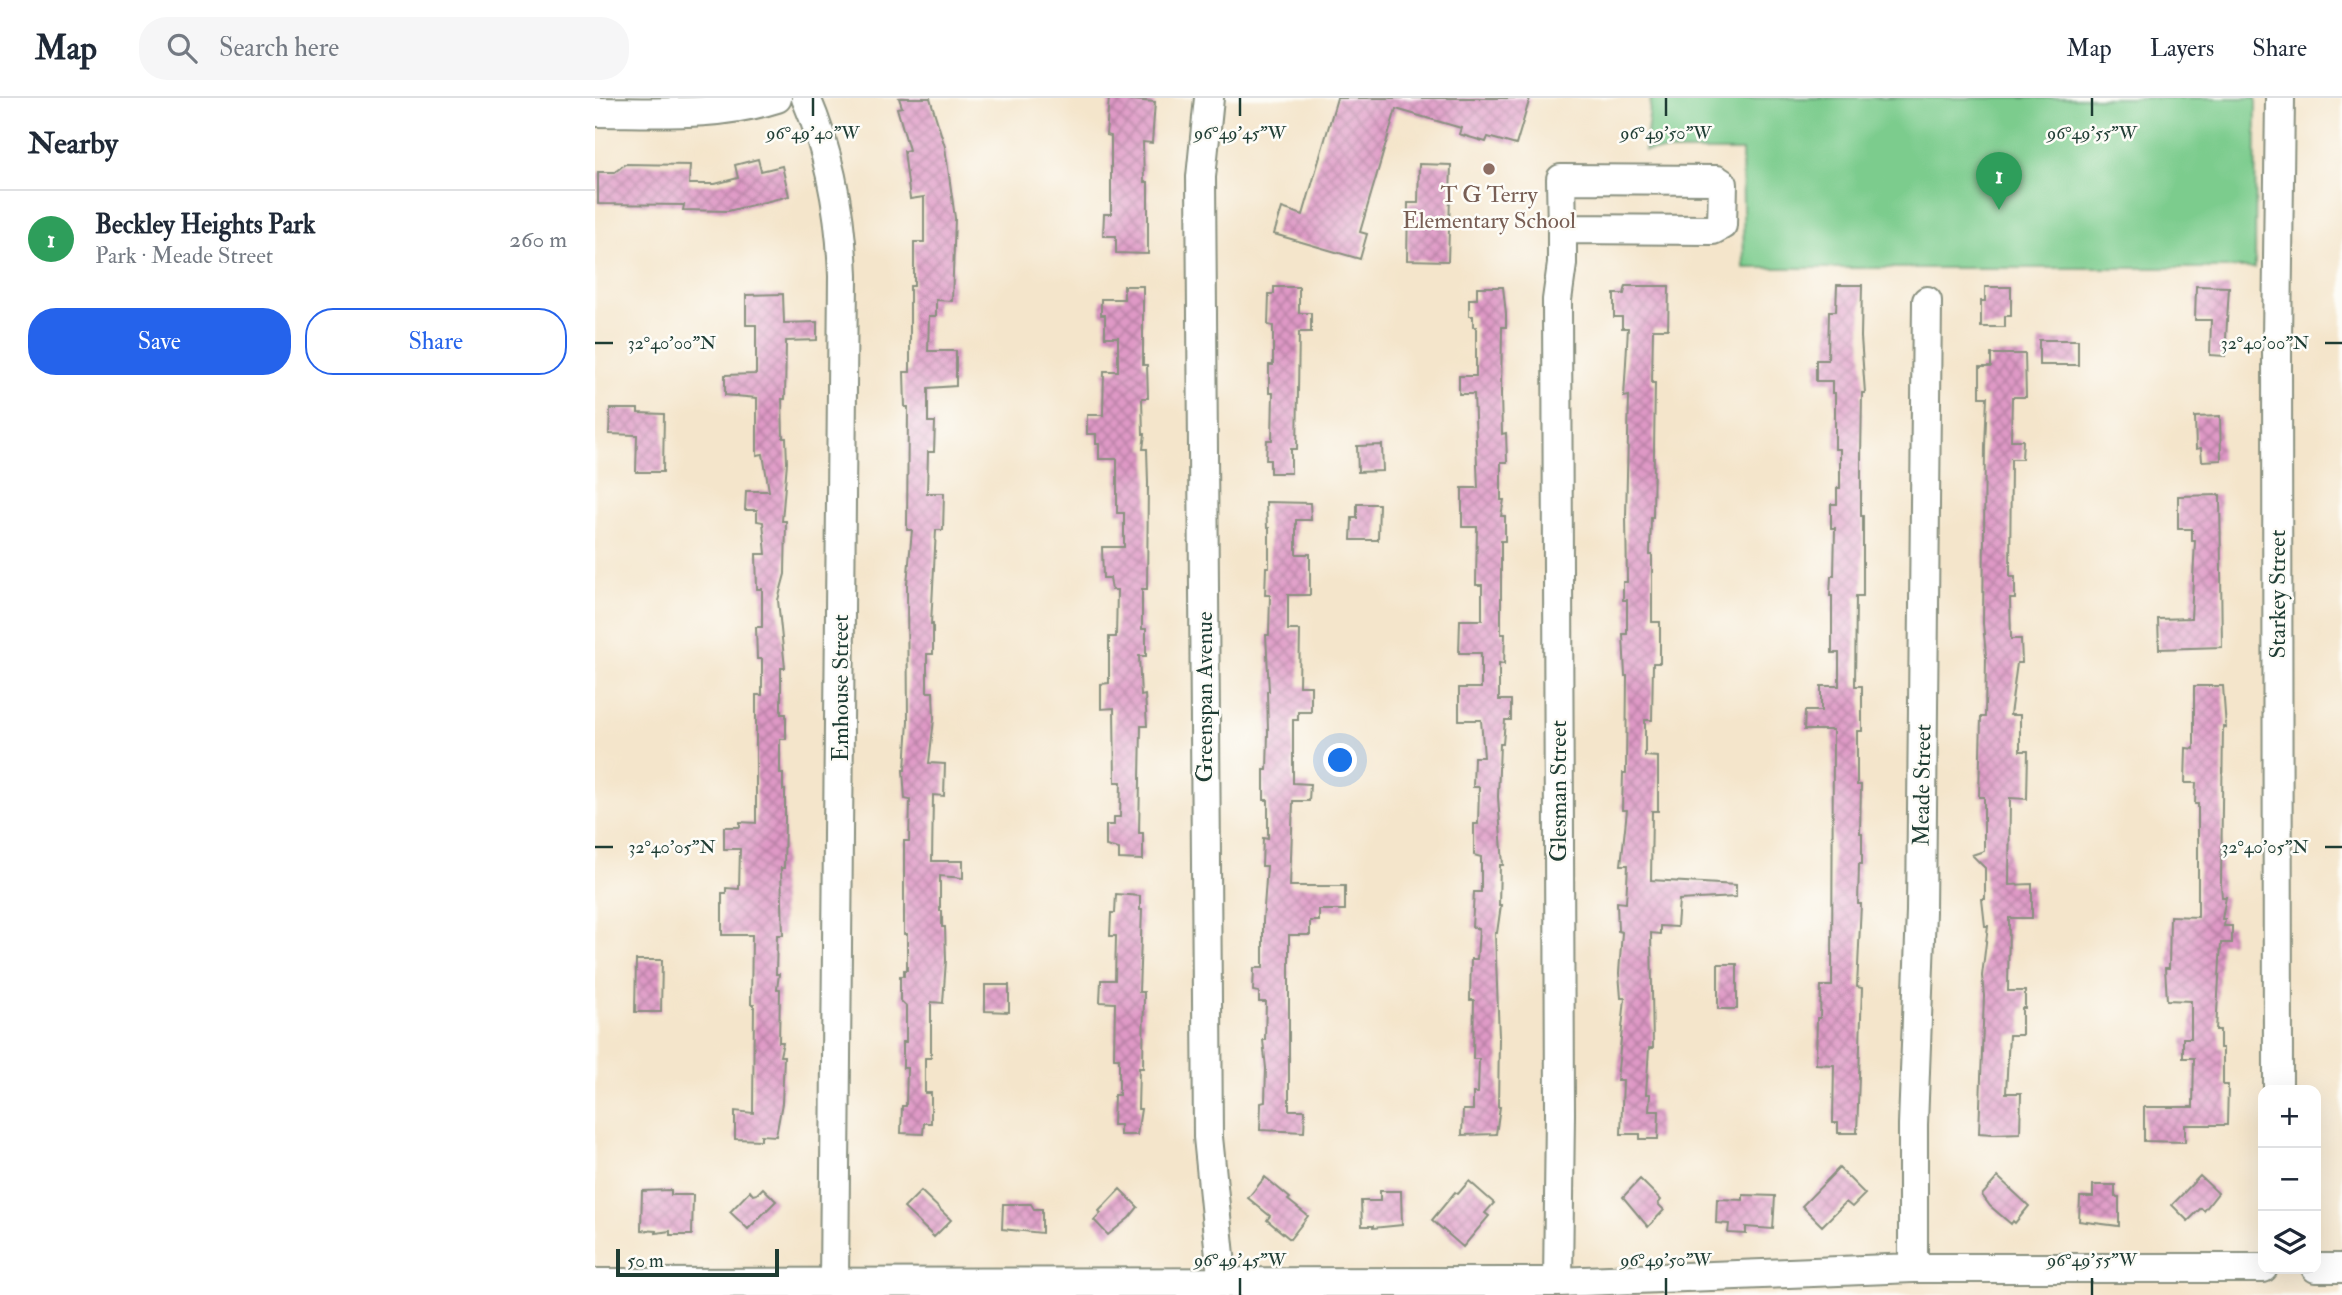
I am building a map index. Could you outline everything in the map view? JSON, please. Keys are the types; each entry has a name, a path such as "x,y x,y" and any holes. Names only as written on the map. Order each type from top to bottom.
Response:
{"street":[{"path":"595,112 722,111 750,107 778,98"},
{"name":"Emhouse Street","path":"806,98 829,169 841,229 843,276 834,1282"},
{"name":"Greenspan Avenue","path":"1209,98 1201,177 1208,1137 1224,1289"},
{"name":"Starkey Street","path":"2277,1085 2277,340 2280,98"},
{"name":"Glesman Street","path":"1558,1282 1560,1114 1557,300 1562,264 1561,179 1717,180 1723,184 1722,225 1713,230 1562,229"},
{"name":"Meade Street","path":"1913,1268 1913,1125 1921,911 1927,302"},
{"path":"595,1283 834,1282 1224,1289 1558,1282 1913,1268 2258,1268"},
{"path":"2321,1268 2342,1268"}],"green space":[{"path":"1651,98 2256,98 2255,268 1744,268 1742,151 1645,151"}],"building":[{"path":"899,98 930,98 945,147 955,218 952,301 936,300 936,316 929,316 928,351 956,351 956,386 928,388 928,422 935,422 934,452 928,452 927,493 944,493 943,530 936,530 931,624 933,654 927,654 927,692 933,692 934,719 929,763 945,764 944,796 933,795 932,861 963,861 963,878 940,876 940,911 942,927 945,927 946,960 943,1003 931,1002 931,1058 925,1058 925,1093 931,1093 931,1123 924,1123 923,1134 901,1133 902,1106 906,1106 907,1068 903,1068 906,1006 900,1000 900,976 904,976 904,970 907,970 907,934 904,934 904,841 909,841 910,800 905,799 903,770 908,721 907,584 912,530 907,530 908,407 905,407 904,372 910,372 910,286 914,286 914,242 924,242 924,197 910,199 904,151 909,150 897,108 902,107"},
{"path":"1109,98 1155,102 1152,143 1143,142 1144,182 1148,182 1148,254 1116,253 1116,236 1103,236 1104,214 1111,214 1111,136 1106,135"},
{"path":"1337,98 1530,98 1516,145 1488,137 1486,142 1459,134 1461,128 1396,109 1360,232 1367,234 1360,259 1274,234 1282,208 1303,215"},
{"path":"758,159 761,171 782,166 789,196 728,211 683,210 684,205 598,204 598,172 615,172 625,164 690,165 689,184 715,184 738,178 735,165"},
{"path":"1419,164 1451,165 1448,261 1407,260 1408,203 1418,203"},
{"path":"1837,285 1862,285 1861,337 1865,393 1862,393 1861,459 1863,596 1856,596 1855,686 1862,686 1862,731 1857,731 1862,864 1859,864 1858,904 1861,904 1857,987 1862,988 1857,1133 1838,1133 1838,1123 1833,1123 1834,1065 1816,1064 1821,986 1832,986 1833,730 1804,730 1805,711 1821,711 1821,686 1839,686 1839,653 1832,653 1830,596 1831,576 1834,576 1835,528 1831,528 1831,504 1837,504 1837,488 1840,488 1840,449 1835,449 1835,393 1832,393 1832,381 1816,381 1816,360 1828,360 1829,311 1836,311"},
{"path":"1124,286 1143,286 1143,365 1147,365 1148,398 1142,398 1145,434 1143,449 1147,449 1148,483 1147,589 1142,589 1142,629 1146,629 1146,656 1139,656 1141,696 1145,695 1147,726 1141,726 1139,833 1143,833 1143,860 1119,859 1119,849 1106,846 1106,825 1114,825 1114,817 1120,817 1121,782 1115,782 1114,708 1101,709 1101,684 1109,683 1109,637 1116,637 1117,590 1112,590 1110,578 1103,578 1102,547 1124,547 1124,513 1117,513 1117,459 1099,459 1096,434 1087,434 1087,415 1103,415 1104,371 1118,371 1118,337 1105,337 1105,315 1101,315 1101,299 1124,299"},
{"path":"1626,286 1669,286 1668,329 1653,329 1652,383 1655,383 1650,555 1652,622 1660,622 1660,663 1653,663 1652,720 1645,720 1645,756 1658,757 1658,811 1652,811 1651,880 1736,885 1736,897 1679,900 1677,927 1660,926 1660,934 1651,933 1653,1048 1649,1048 1646,1094 1650,1094 1649,1111 1659,1111 1658,1139 1640,1139 1640,1134 1621,1134 1623,1080 1617,1080 1625,998 1621,998 1619,973 1622,932 1618,931 1617,902 1626,903 1628,865 1621,865 1627,810 1622,810 1623,773 1626,773 1627,676 1623,634 1627,634 1627,600 1623,600 1623,582 1627,582 1629,396 1624,397 1628,328 1622,328 1622,317 1614,317 1614,294 1624,294"},
{"path":"2196,286 2229,287 2225,356 2210,355 2211,320 2195,320"},
{"path":"1274,287 1299,287 1299,313 1311,313 1311,332 1299,332 1297,449 1291,449 1291,473 1270,473 1270,460 1266,460 1267,440 1272,440 1273,393 1269,393 1269,365 1273,365 1273,326 1268,325 1269,294 1274,294"},
{"path":"1477,287 1503,287 1506,314 1506,327 1502,327 1501,394 1502,434 1506,433 1507,462 1501,462 1501,500 1504,500 1501,516 1505,516 1505,541 1501,541 1501,634 1505,634 1504,664 1499,663 1499,700 1511,700 1511,720 1505,720 1503,744 1500,744 1498,797 1503,865 1500,865 1501,905 1495,933 1500,1107 1496,1134 1462,1135 1463,1110 1473,1110 1473,1093 1478,1093 1479,1059 1473,1059 1474,1000 1470,1000 1471,959 1477,959 1479,929 1472,927 1474,892 1481,892 1481,857 1474,855 1474,824 1478,824 1479,787 1473,787 1474,757 1484,757 1481,720 1459,720 1459,688 1481,688 1481,653 1459,653 1460,620 1482,620 1482,585 1476,585 1477,527 1462,527 1462,488 1478,488 1474,394 1459,394 1459,376 1476,376 1476,327 1473,327 1473,316 1469,316 1469,299 1477,299"},
{"path":"1985,287 2011,287 2011,316 2005,316 2005,327 1981,327 1981,301 1985,301"},
{"path":"783,294 784,323 817,322 817,340 786,341 785,399 782,399 787,462 782,521 786,521 785,574 778,600 785,668 781,668 781,714 786,714 786,739 780,739 780,774 783,774 785,790 785,818 784,868 781,868 783,935 777,935 776,974 779,974 777,989 780,989 779,1042 783,1042 780,1056 784,1056 782,1103 776,1136 761,1135 761,1140 735,1139 735,1111 753,1113 752,935 722,935 722,893 726,893 726,888 739,889 740,849 724,849 724,827 740,827 740,822 756,823 756,695 762,695 762,659 757,659 756,627 762,627 762,589 757,589 756,554 766,554 763,522 757,521 757,510 745,510 746,491 769,491 763,454 757,455 757,398 725,395 725,375 756,374 756,325 746,325 746,295"},
{"path":"2039,340 2078,340 2078,365 2039,365"},
{"path":"1991,354 2025,354 2026,397 2012,397 2011,440 2023,440 2022,459 2011,459 2010,577 2015,577 2015,599 2010,599 2011,639 2021,639 2022,663 2017,663 2010,715 2020,715 2020,751 2028,751 2027,799 2010,798 2009,885 2032,884 2032,918 2009,918 2008,991 2025,991 2022,1035 2009,1035 2006,1093 2021,1093 2020,1133 1993,1134 1979,1133 1984,996 1982,976 1988,926 1985,926 1982,899 1985,899 1985,868 1972,855 1984,851 1984,797 1979,797 1981,717 1985,717 1986,656 1983,623 1987,397 1980,397 1980,367 1991,367"},
{"path":"610,409 638,409 638,413 664,414 663,472 636,472 637,435 609,434"},
{"path":"2220,416 2221,460 2202,461 2201,448 2196,449 2195,417"},
{"path":"1382,445 1383,471 1358,472 1357,446"},
{"path":"2220,495 2222,647 2159,649 2158,619 2191,618 2195,541 2192,541 2192,529 2178,529 2178,496"},
{"path":"1266,502 1310,503 1311,520 1296,520 1296,554 1310,554 1310,595 1288,595 1288,630 1300,630 1299,686 1311,686 1311,712 1298,712 1298,720 1293,720 1293,783 1310,784 1309,801 1293,801 1290,886 1345,886 1345,910 1319,910 1319,921 1310,921 1310,935 1289,935 1289,1110 1305,1110 1304,1132 1260,1130 1261,1103 1265,1102 1263,1040 1266,1002 1259,1002 1259,992 1253,991 1254,968 1263,968 1267,866 1262,866 1263,838 1268,839 1268,800 1264,800 1269,691 1266,635 1269,635 1270,595 1265,595 1266,567 1269,567"},
{"path":"1357,504 1379,504 1378,540 1351,540 1352,518 1357,518"},
{"path":"2194,686 2223,686 2226,728 2223,727 2221,885 2222,897 2226,897 2222,919 2225,919 2224,926 2232,926 2232,943 2221,943 2216,1030 2220,1030 2220,1048 2223,1048 2223,1085 2228,1085 2227,1125 2185,1125 2185,1142 2144,1141 2144,1107 2193,1107 2194,1058 2183,1058 2183,1038 2191,1038 2191,1001 2167,1000 2165,968 2169,968 2170,916 2198,917 2196,783 2185,783 2186,748 2194,749"},
{"path":"1116,894 1140,896 1142,910 1139,992 1144,992 1143,1068 1139,1068 1138,1109 1141,1109 1137,1135 1120,1135 1120,1125 1113,1125 1114,1095 1119,1095 1119,1058 1114,1058 1115,1003 1100,1002 1101,980 1115,980 1116,936 1110,936 1111,913 1115,913"},
{"path":"636,960 662,960 661,1012 635,1012"},
{"path":"1718,964 1737,964 1737,1009 1718,1009"},
{"path":"985,985 1009,985 1009,1012 985,1011"},
{"path":"1839,1168 1865,1194 1852,1207 1846,1202 1822,1226 1802,1206"},
{"path":"2200,1176 2218,1193 2204,1211 2201,1208 2188,1221 2172,1205"},
{"path":"1265,1177 1308,1216 1290,1239 1267,1220 1270,1216 1248,1198"},
{"path":"1998,1177 2029,1206 2015,1223 2013,1221 2011,1224 1990,1206 1982,1195"},
{"path":"1640,1179 1661,1200 1658,1204 1664,1210 1648,1227 1623,1197"},
{"path":"1469,1181 1494,1203 1485,1213 1489,1216 1463,1247 1432,1220 1455,1192 1458,1194"},
{"path":"2093,1185 2115,1185 2115,1197 2119,1197 2119,1226 2079,1221 2080,1197 2093,1197"},
{"path":"763,1188 776,1201 748,1229 730,1212 750,1191 753,1195"},
{"path":"1120,1189 1138,1207 1108,1235 1094,1220"},
{"path":"671,1190 671,1195 693,1195 692,1235 670,1235 670,1231 656,1233 641,1230 642,1191"},
{"path":"921,1191 951,1220 934,1237 904,1208"},
{"path":"1380,1191 1401,1191 1402,1225 1373,1228 1362,1226 1361,1201 1380,1201"},
{"path":"1743,1195 1775,1196 1773,1229 1746,1227 1746,1234 1728,1233 1729,1224 1716,1223 1717,1199 1743,1200"},
{"path":"1003,1204 1031,1204 1034,1209 1042,1209 1042,1233 1002,1229"}],"place":[{"name":"T G Terry Elementary School","path":"1489,169"},
{"name":"Beckley Heights Park","path":"1999,210"}]}
